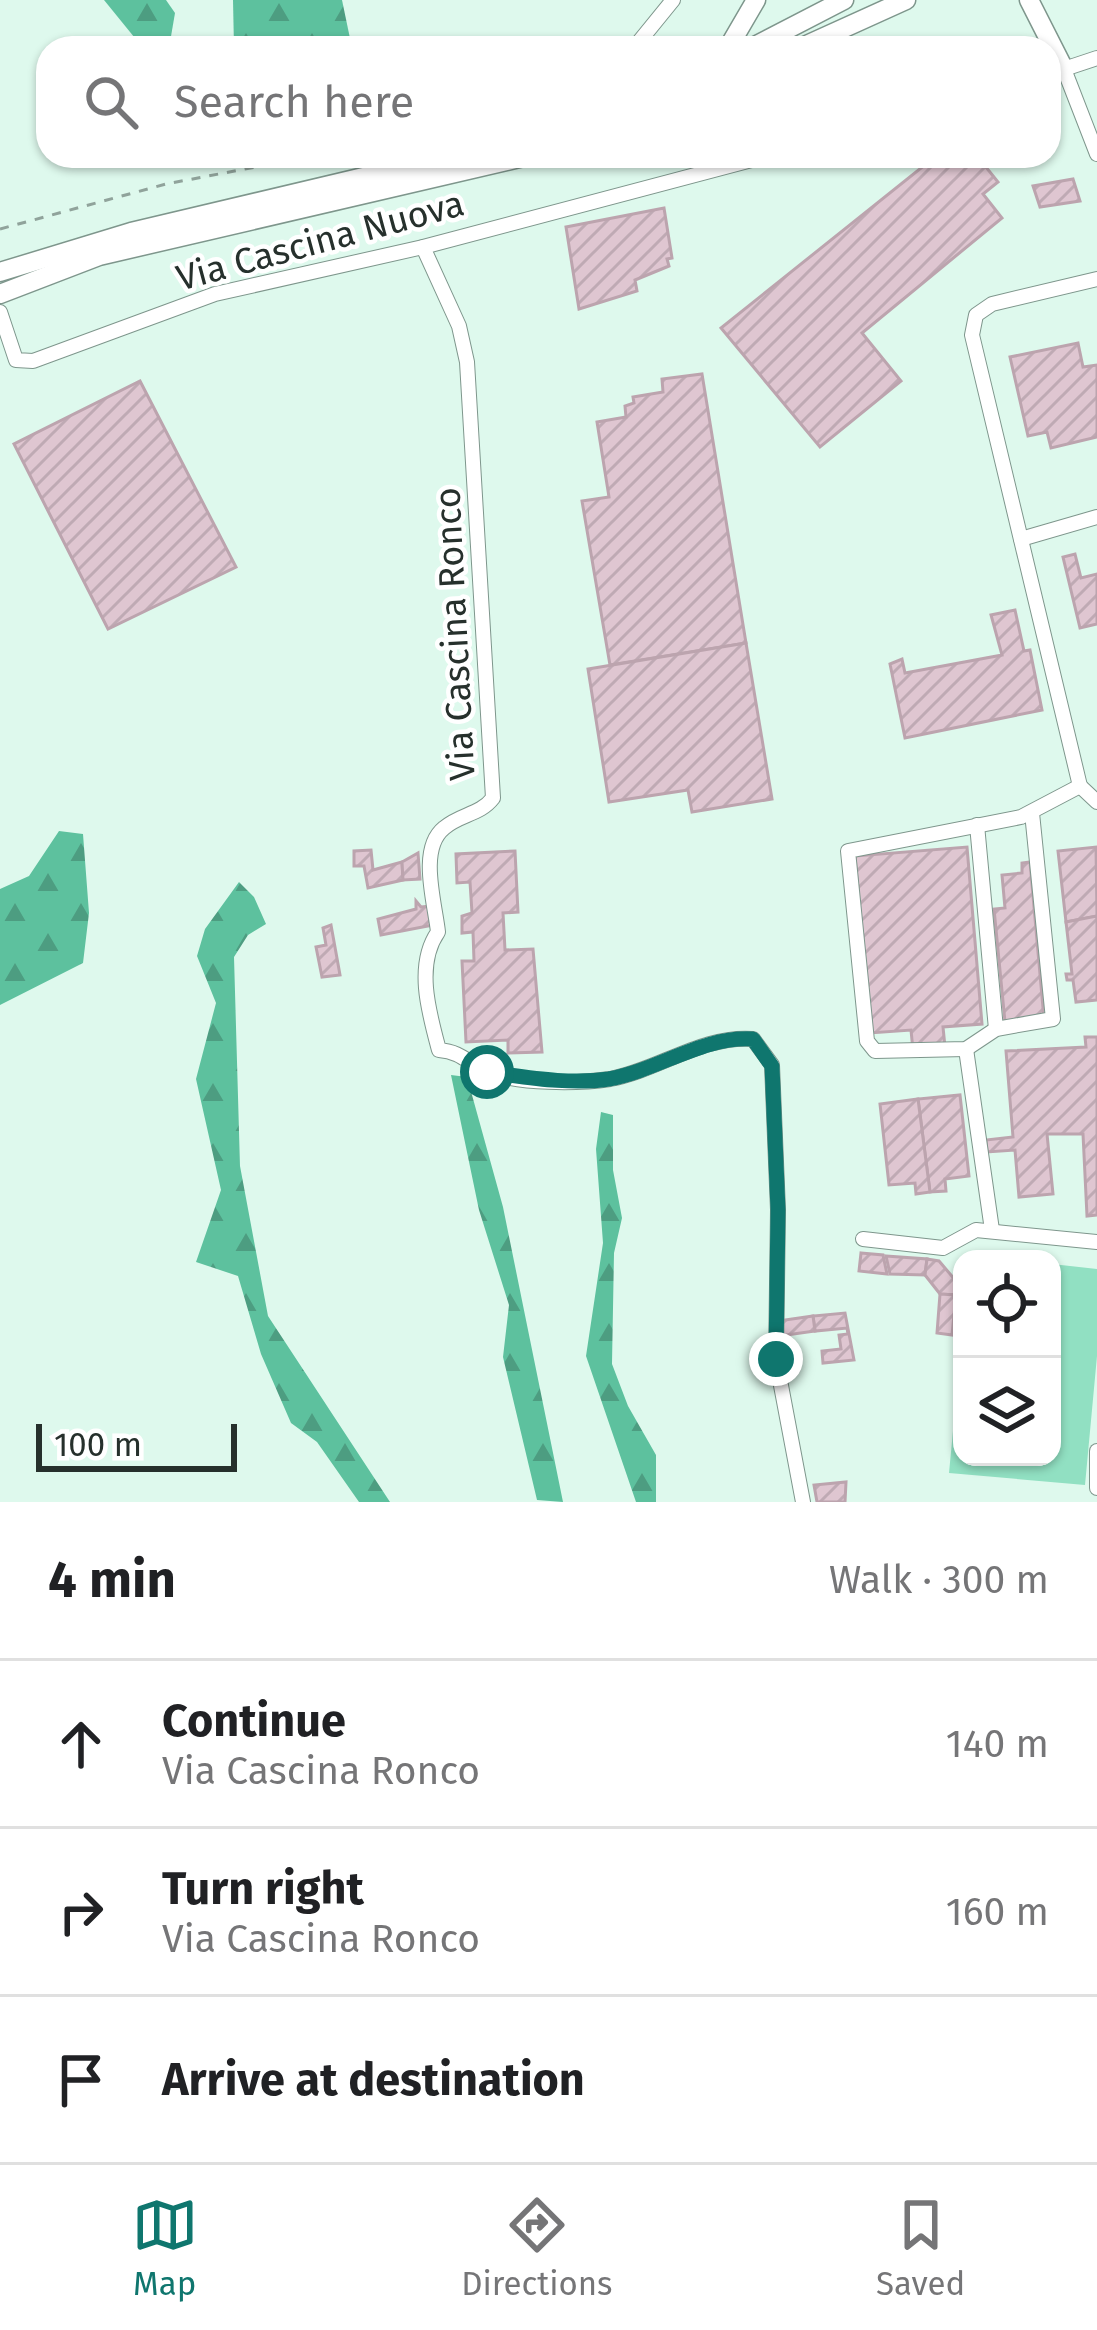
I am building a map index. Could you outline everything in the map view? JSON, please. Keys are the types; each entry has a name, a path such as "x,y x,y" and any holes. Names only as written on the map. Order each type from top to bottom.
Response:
{"highway":[{"path":"735,36 757,0"},
{"path":"774,36 844,0"},
{"path":"812,36 882,0"},
{"path":"826,36 906,0"},
{"path":"1030,0 1047,27"},
{"path":"1040,0 1049,36"},
{"path":"0,272 131,232 401,168"},
{"path":"0,294 99,256 477,168"}],"street":[{"path":"644,36 673,0"},
{"path":"1061,71 1097,58"},
{"path":"1061,80 1097,154"},
{"name":"Via Cascina Nuova","path":"0,312 16,360 33,361 215,294 424,247 722,168"},
{"name":"Via Cascina Ronco","path":"424,247 459,326 467,362 493,797 484,809 442,828 430,850 438,932 425,950 428,1011 439,1050 462,1052 487,1072 574,1079 610,1078 726,1039 753,1039 764,1049 772,1066 778,1210 776,1359 803,1502"},
{"path":"1097,279 992,304 976,315 972,335 1080,785 1097,802"},
{"path":"1021,539 1097,518"},
{"path":"1032,813 1053,1019 996,1030 966,1049 886,1054 867,1042 846,860 857,845 1032,813 1080,785"},
{"path":"977,825 996,1030"},
{"path":"966,1049 992,1231"},
{"path":"863,1239 944,1248 976,1230 1097,1242"},
{"path":"1097,1451 1097,1488"}],"path":[{"path":"0,230 166,184 251,168"}],"green space":[{"path":"104,0 166,0 175,13 171,36 133,36"},
{"path":"233,0 342,0 350,36 234,36"},
{"path":"59,831 83,834 89,913 83,963 0,1005 0,889 29,876"},
{"path":"239,882 254,897 266,924 248,935 234,957 240,1166 268,1316 390,1502 359,1502 317,1442 291,1423 261,1354 238,1276 196,1262 221,1190 196,1079 216,1003 197,956 205,929"},
{"path":"451,1075 467,1077 503,1207 563,1502 537,1500 503,1357 509,1305 479,1210"},
{"path":"601,1112 613,1115 613,1170 622,1218 614,1253 612,1364 628,1406 656,1455 656,1502 636,1502 586,1356 603,1243 596,1149"},
{"path":"1061,1265 1097,1269 1097,1356 1085,1485 949,1473 953,1431 953,1466 1061,1466"}],"building":[{"path":"921,168 987,168 998,182 983,194 1002,218 862,333 901,381 820,447 721,328"},
{"path":"1073,179 1080,201 1040,207 1033,186"},
{"path":"664,208 672,258 667,259 669,266 635,280 637,291 579,309 566,227"},
{"path":"1078,343 1083,367 1097,365 1097,437 1051,448 1047,432 1028,436 1010,357"},
{"path":"702,374 746,643 610,665 582,501 609,497 597,422 626,417 625,406 634,403 633,397 663,392 662,379"},
{"path":"140,381 236,567 108,629 14,444"},
{"path":"1075,554 1081,578 1097,574 1097,624 1080,628 1063,557"},
{"path":"1015,610 1024,651 1030,650 1042,710 905,738 890,664 902,659 905,673 1002,655 991,615"},
{"path":"746,643 772,799 692,812 688,790 609,802 588,669"},
{"path":"967,847 982,1024 943,1027 945,1047 913,1050 911,1030 870,1033 855,856"},
{"path":"1096,847 1097,916 1066,922 1058,851"},
{"path":"371,850 373,870 402,862 403,880 368,888 364,866 354,866 354,851"},
{"path":"515,851 518,912 503,913 505,950 533,949 542,1052 508,1053 508,1040 466,1042 462,961 474,961 473,932 462,933 462,916 472,913 470,882 457,883 456,854"},
{"path":"418,853 420,879 403,880 402,862"},
{"path":"1030,862 1044,1019 1005,1022 994,909 1005,908 1002,875 1022,873 1022,863"},
{"path":"416,901 421,907 432,906 433,925 381,935 378,919 416,909"},
{"path":"1097,916 1097,1000 1076,1002 1073,980 1067,980 1066,974 1072,974 1066,922"},
{"path":"331,925 340,975 322,977 316,947 326,945 323,928"},
{"path":"1085,1037 1097,1037 1097,1215 1087,1216 1083,1134 1047,1134 1053,1194 1019,1197 1015,1150 987,1152 986,1140 1013,1137 1006,1051 1086,1047"},
{"path":"960,1095 969,1176 945,1179 946,1191 930,1192 918,1099"},
{"path":"918,1099 930,1192 916,1194 915,1183 889,1185 880,1104"},
{"path":"861,1253 883,1255 887,1274 859,1271"},
{"path":"886,1256 927,1259 925,1275 890,1274"},
{"path":"927,1259 939,1261 953,1277 953,1295 940,1294 925,1275"},
{"path":"940,1294 953,1295 952,1335 937,1333"},
{"path":"845,1313 854,1360 823,1363 822,1351 841,1349 839,1335 848,1334 847,1328 815,1331 813,1316"},
{"path":"813,1316 815,1331 779,1336 778,1321"},
{"path":"846,1482 845,1502 817,1502 814,1485"}],"route":[{"path":"487,1072 537,1079 610,1078 726,1039 753,1039 764,1049 772,1066 778,1210 776,1359"}]}
